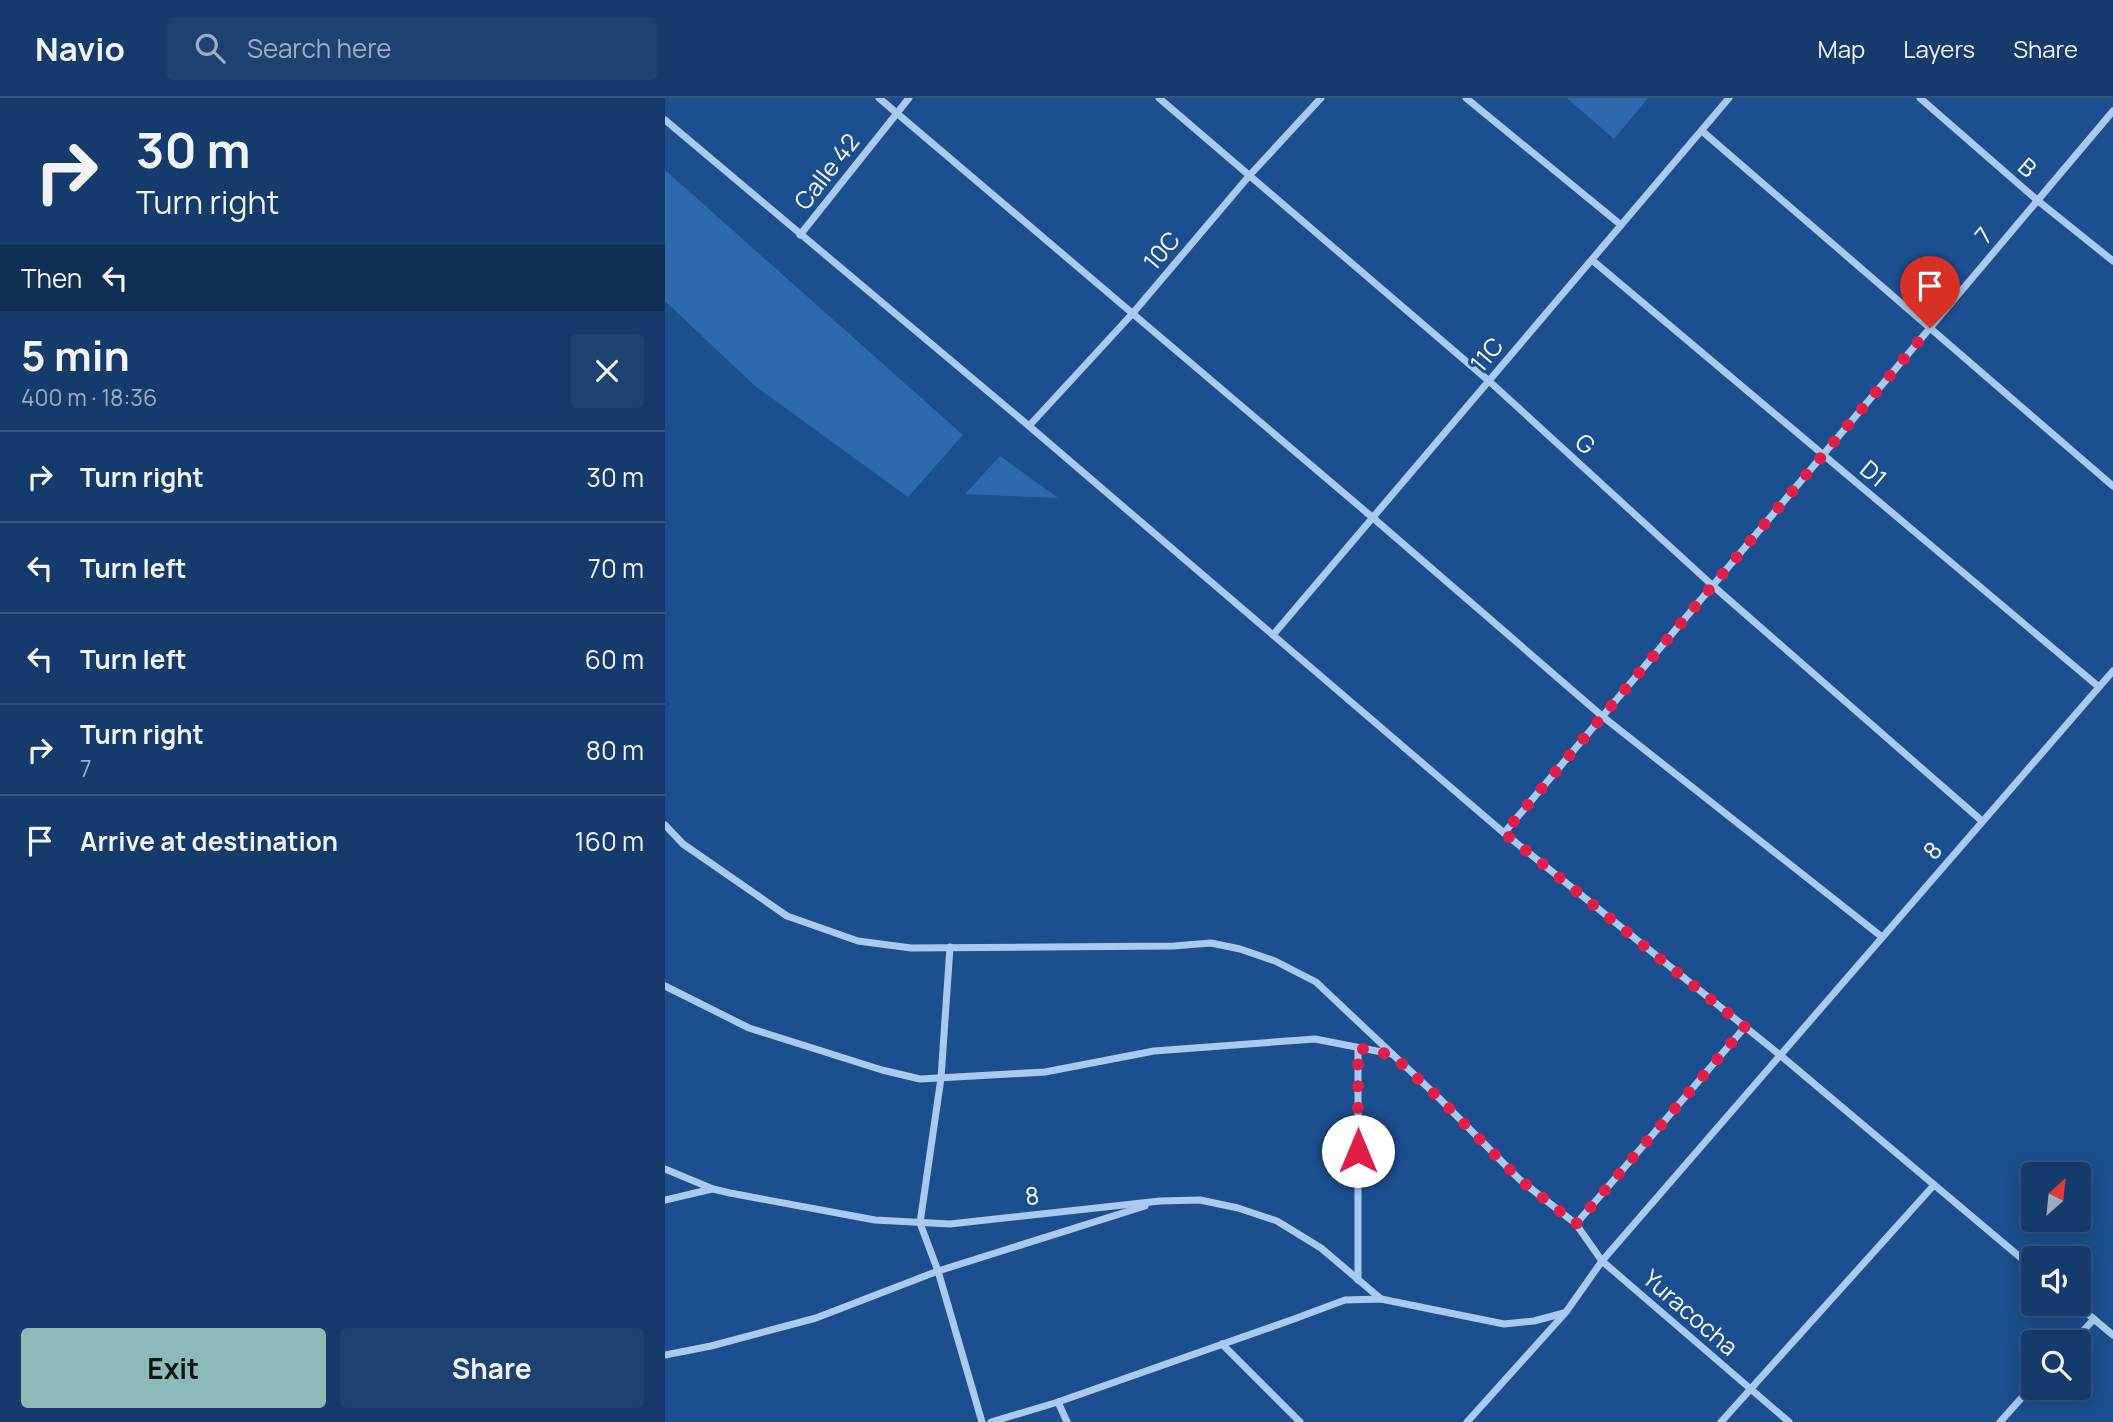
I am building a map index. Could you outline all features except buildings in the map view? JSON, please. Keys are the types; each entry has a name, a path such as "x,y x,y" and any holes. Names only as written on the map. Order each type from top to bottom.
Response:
{"street":[{"path":"879,98 1602,716 1882,937"},
{"name":"Calle 42","path":"800,235 909,98"},
{"name":"G","path":"1159,98 1489,381 1713,585 1983,821"},
{"name":"10C","path":"1029,426 1321,98"},
{"path":"1466,98 1621,225"},
{"name":"11C","path":"1273,635 1729,98"},
{"name":"B","path":"1920,98 2037,200 2113,261"},
{"name":"7","path":"1504,833 2113,111"},
{"path":"665,121 1029,426 1504,833 1780,1055 2021,1258"},
{"path":"1702,131 2113,486"},
{"name":"D1","path":"1592,260 2099,687"},
{"name":"8","path":"1467,1422 1566,1312 1602,1261 2113,671"},
{"name":"Yuracocha","path":"665,825 683,844 787,916 858,941 911,948 1174,946 1211,943 1275,961 1316,982 1440,1099 1519,1179 1576,1224 1602,1261 1789,1422"},
{"path":"950,947 941,1078 919,1223 938,1271 982,1422"},
{"path":"665,986 748,1028 882,1070 920,1079 1045,1072 1154,1051 1315,1039 1392,1055"},
{"path":"1576,1224 1745,1027"},
{"path":"1358,1048 1358,1280"},
{"name":"8","path":"665,1169 713,1189 875,1220 919,1223 950,1224 1160,1201 1200,1200 1238,1208 1277,1222 1321,1248 1381,1299"},
{"path":"1721,1422 1934,1185"},
{"path":"665,1200 713,1189"},
{"path":"665,1355 711,1346 816,1318 938,1271 1160,1201"},
{"path":"991,1422 1058,1402 1345,1300 1381,1299 1504,1324 1534,1321 1566,1312"},
{"path":"2090,1316 2113,1335"},
{"path":"2084,1330 2094,1319"},
{"path":"1222,1344 1300,1422"},
{"path":"2000,1422 2021,1398"},
{"path":"1058,1402 1067,1422"}],"shaded area":[{"path":"1567,98 1648,98 1614,139"},
{"path":"665,170 963,435 908,497 755,386 665,301"},
{"path":"1000,456 1058,498 965,494"}],"route":[{"path":"1358,1151 1358,1048 1392,1055 1519,1179 1576,1224 1745,1027 1504,833 1930,328"}]}
